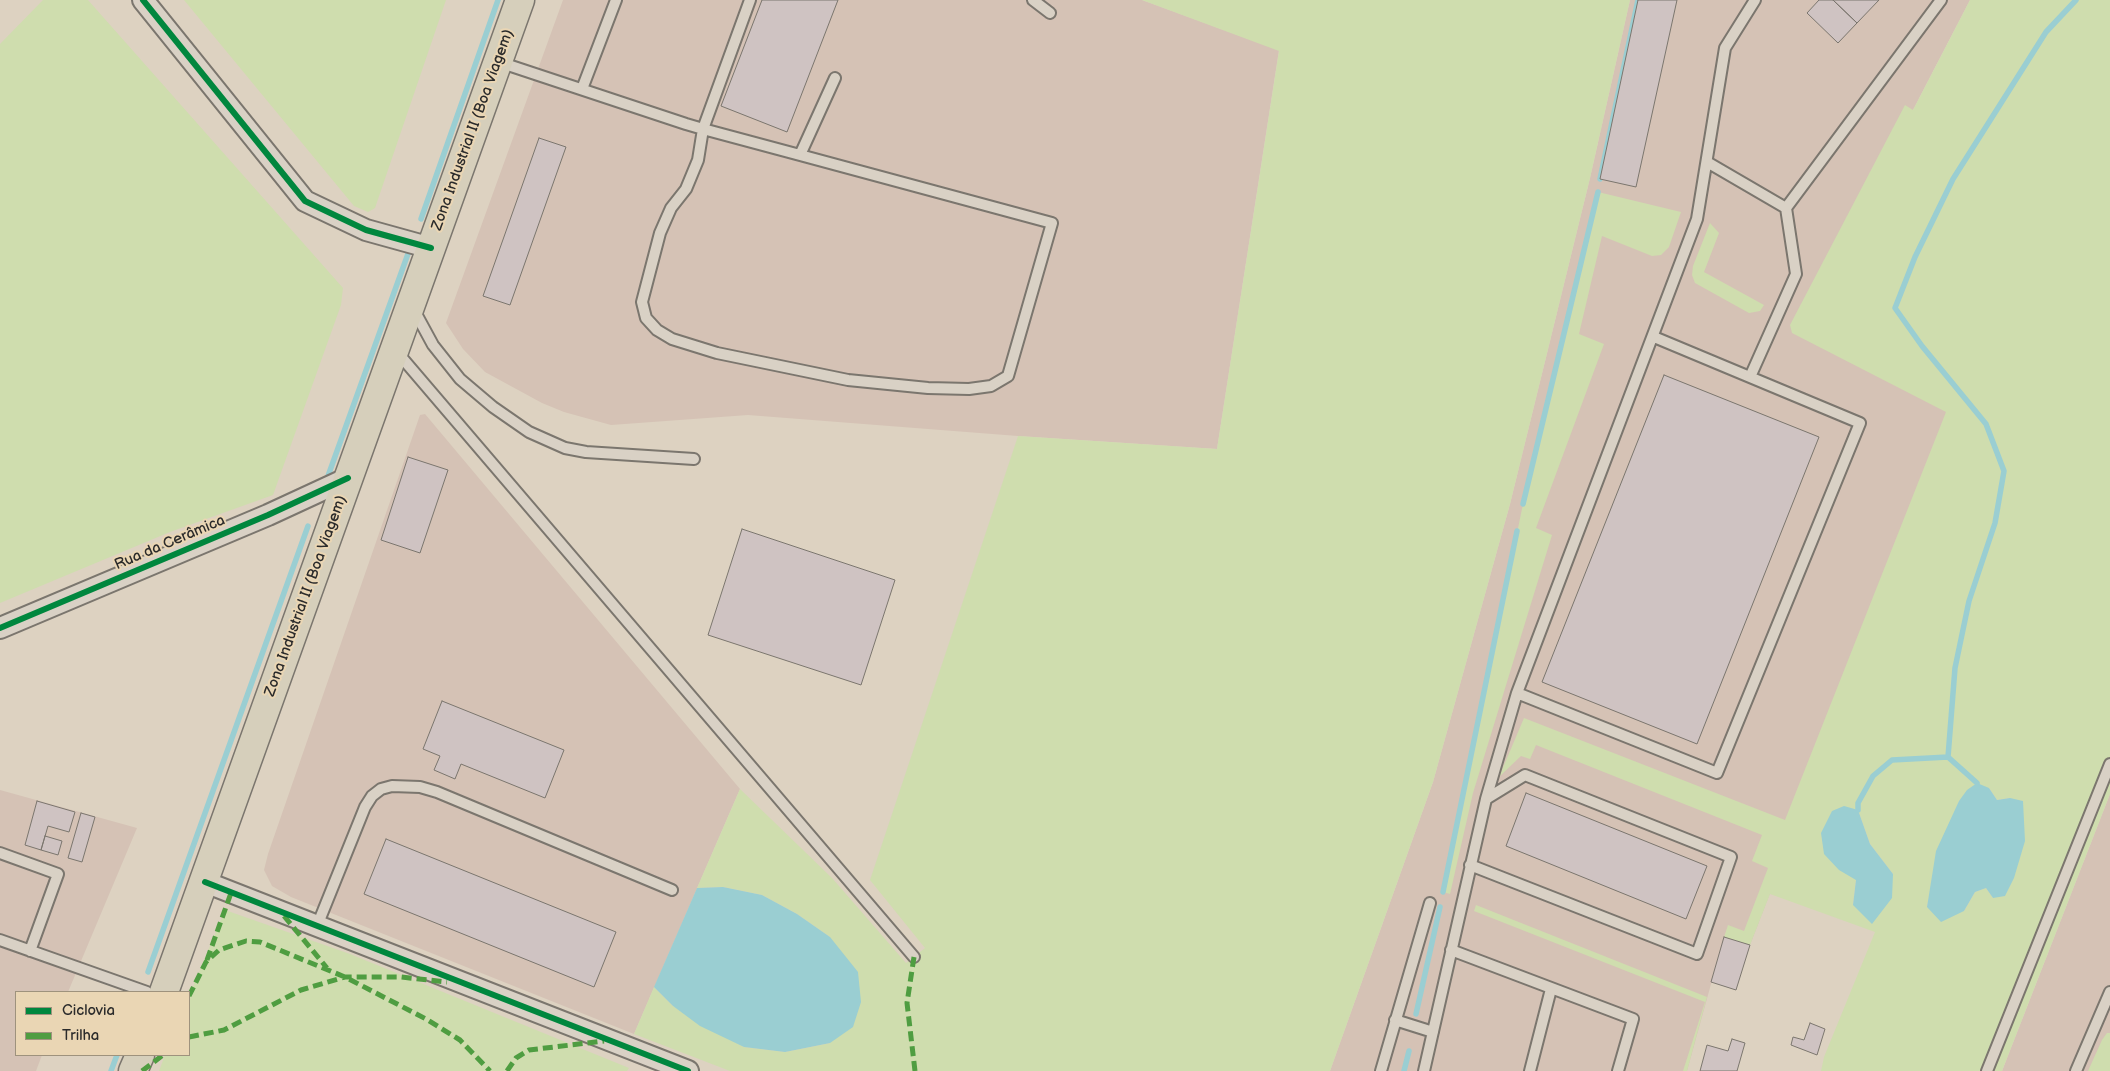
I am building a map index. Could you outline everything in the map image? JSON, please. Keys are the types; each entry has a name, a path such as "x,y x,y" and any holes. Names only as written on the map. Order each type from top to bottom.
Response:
{"main road":[{"name":"Zona Industrial II (Boa Viagem)","path":"164,991 520,0"},
{"path":"132,1071 140,1056"}],"street":[{"path":"143,0 305,201 366,230 431,248"},
{"name":"Rua da Cerâmica","path":"0,628 268,515 348,478"},
{"path":"204,882 688,1071"},
{"path":"640,1052 650,1071"}],"lane":[{"path":"582,89 616,0"},
{"path":"498,61 703,129 1052,223 1008,376 991,386 969,389 928,388 848,380 717,353 672,339 657,330 646,318 642,302 660,233 671,208 686,189 698,160 703,129 750,0"},
{"path":"1034,0 1050,13"},
{"path":"1424,1071 1470,865 1486,800 1517,693 1654,337 1697,219 1725,48 1755,0"},
{"path":"1750,377 1796,274 1786,208 1941,0"},
{"path":"800,155 835,78"},
{"path":"1706,162 1786,208"},
{"path":"410,304 433,345 460,379 492,407 529,432 572,449 694,460"},
{"path":"1517,693 1717,773 1860,423 1654,337"},
{"path":"394,349 914,958"},
{"path":"1987,1071 2110,764"},
{"path":"1470,865 1697,954 1731,857 1525,775 1486,800"},
{"path":"317,926 365,807 372,796 381,789 392,786 420,787 437,792 672,890"},
{"path":"0,852 58,874 30,951"},
{"path":"1381,1071 1430,903"},
{"path":"0,940 144,991"},
{"path":"1451,950 1633,1020 1618,1071"},
{"path":"1530,1071 1552,989"},
{"path":"2076,1071 2109,998"},
{"path":"1396,1020 1433,1032"}],"shaded area":[{"path":"563,0 1142,0 1279,50 1217,449 748,415 611,425 564,412 542,403 485,372 463,349 446,323"},
{"path":"1630,0 1970,0 1913,110 1959,405 1750,945 1724,937 1687,1071 1330,1071 1433,782 1510,504 1590,178"},
{"path":"425,414 740,789 634,1034 291,897 272,886 264,870 420,415"},
{"path":"0,790 137,828 68,991 15,991 15,1056 42,1056 36,1071 0,1071"},
{"path":"2110,794 2110,1071 2002,1071"}],"green space":[{"path":"43,0 88,0 343,288 341,305 273,495 170,532 0,603 0,44"},
{"path":"184,0 446,0 375,208 368,212 354,206"},
{"path":"1142,0 1630,0 1590,178 1510,504 1433,782 1330,1071 730,1071 634,1034 654,987 673,1006 744,1047 785,1052 830,1043 830,937 797,914 762,895 723,887 697,888 740,789 832,878 906,963 925,948 870,880 1018,436 1217,449 1279,51"},
{"path":"1970,0 2110,0 2110,794 2002,1071 1821,1071 1824,1057 1875,932 1770,894 1750,945 1724,937 1728,925 1744,931 1768,868 1752,861 1762,835 1536,745 1530,759 1521,756 1499,777 1524,718 1785,820 1946,412 1792,333 1790,325 1905,105 1913,110","holes":["1989,788 1997,800 2010,798 1993,898 1986,888 1975,892 1964,911 1927,907 1931,887 1959,801","1858,810 1870,844 1893,874 1853,905 1856,880"]},
{"path":"1598,192 1681,212 1669,247 1661,255 1652,256 1602,236 1579,334 1604,344 1536,528 1552,535 1473,793 1450,894 1443,892 1523,504"},
{"path":"1710,223 1719,233 1704,272 1764,305 1760,311 1749,313 1695,283 1692,275 1693,266"},
{"path":"1476,905 1707,997 1687,1071 1683,1071 1705,1002 1474,911"},
{"path":"225,910 350,954 629,1068 627,1071 159,1071 165,1056 190,1056 190,994"},
{"path":"2107,1033 2110,1033 2110,1071 2088,1071 2102,1040"}],"water":[{"path":"1977,783 1989,788 1997,800 2010,798 2023,801 2025,841 2014,878 2005,896 1993,898 1986,888 1975,892 1964,911 1941,922 1927,907 1936,851 1959,801 1967,790"},
{"path":"1844,806 1858,810 1870,844 1893,874 1892,898 1872,924 1853,905 1856,880 1839,870 1824,854 1821,833 1832,811"},
{"path":"723,887 762,895 797,914 830,937 858,972 861,1002 853,1027 830,1043 785,1052 744,1047 700,1026 673,1006 654,987 697,888"}],"building":[{"path":"762,0 838,0 787,132 721,106"},
{"path":"1638,0 1677,0 1636,187 1600,179"},
{"path":"1819,0 1833,0 1857,23 1838,43 1807,13"},
{"path":"1833,0 1879,0 1857,23"},
{"path":"539,138 566,147 510,305 483,296"},
{"path":"1664,375 1819,437 1697,744 1542,682"},
{"path":"408,457 448,470 420,553 381,540"},
{"path":"742,529 895,580 861,685 708,635"},
{"path":"442,701 564,750 545,798 461,764 455,779 434,770 440,756 423,749"},
{"path":"1526,793 1707,866 1686,919 1506,846"},
{"path":"37,801 75,812 69,832 48,826 41,850 25,845"},
{"path":"81,813 95,817 82,862 68,858"},
{"path":"45,836 62,841 58,855 41,850"},
{"path":"386,839 616,932 594,987 364,894"},
{"path":"1724,937 1750,945 1736,990 1711,982"},
{"path":"1810,1023 1825,1029 1817,1055 1791,1045 1793,1037 1804,1040"},
{"path":"1732,1039 1745,1043 1737,1071 1700,1071 1707,1045 1728,1051"}],"waterway":[{"path":"421,219 498,0"},
{"path":"1600,179 1638,0"},
{"path":"1948,757 1955,668 1969,601 1995,523 2004,471 1986,424 1922,346 1895,308 1915,257 1953,179 2046,32 2076,0"},
{"path":"1523,504 1598,192"},
{"path":"328,476 409,251"},
{"path":"148,972 308,526"},
{"path":"1443,892 1517,531"},
{"path":"1858,810 1858,803 1873,776 1892,760 1948,757 1977,783"},
{"path":"1416,1014 1440,907"},
{"path":"1404,1071 1409,1051"},
{"path":"111,1071 117,1056"}],"marked path":[{"path":"207,960 231,893"},
{"path":"284,916 327,968"},
{"path":"190,994 206,962 219,950 246,941 260,942 345,977 426,1019 460,1040 490,1071"},
{"path":"914,957 907,1003 915,1071"},
{"path":"190,1037 224,1030 301,990 345,977 401,977 447,982"},
{"path":"507,1071 516,1058 529,1050 604,1041"},
{"path":"142,1071 162,1056"}],"cycle path":[{"path":"143,0 305,201 366,230 431,248"},
{"path":"0,628 268,515 348,478"},
{"path":"205,882 688,1071"}]}
